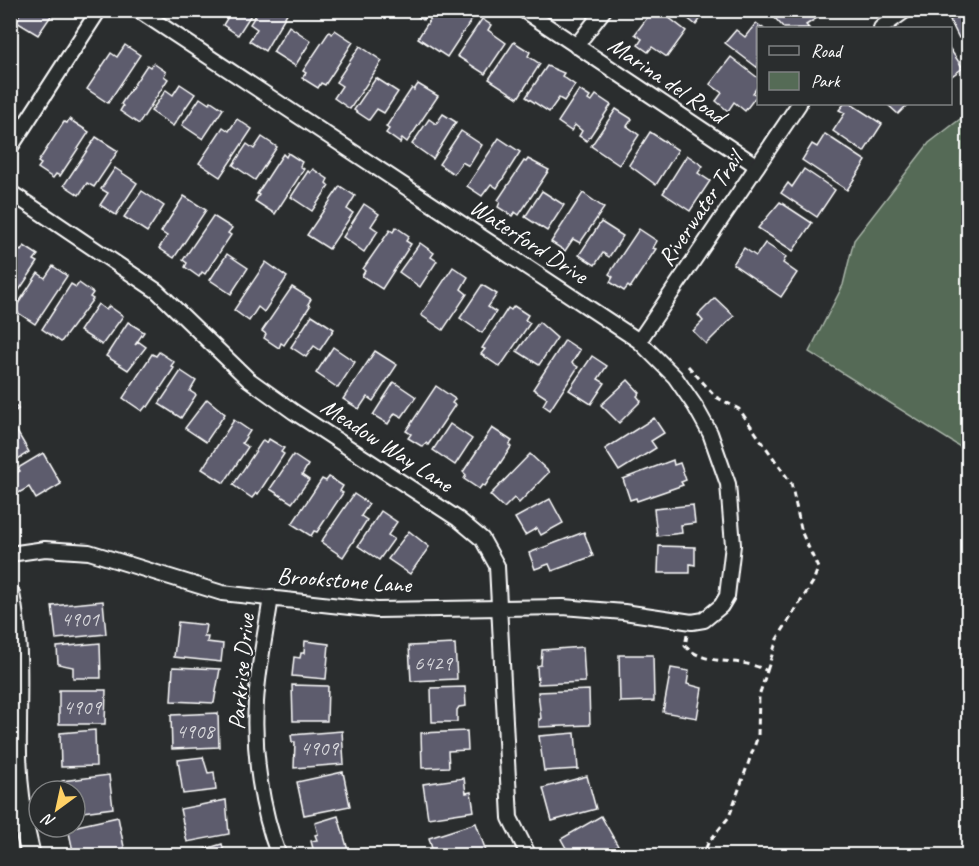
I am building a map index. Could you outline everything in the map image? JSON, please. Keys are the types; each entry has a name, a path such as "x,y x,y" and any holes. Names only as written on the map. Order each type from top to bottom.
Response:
{"street":[{"path":"10,148 99,10"},
{"name":"Waterford Drive","path":"138,10 639,340 675,376 710,433 728,484 733,545 731,572 727,596 714,614"},
{"name":"Marina del Road","path":"523,10 757,166"},
{"path":"576,45 604,10"},
{"path":"882,27 906,10"},
{"name":"Riverwater Trail","path":"639,340 798,105"},
{"name":"Meadow Way Lane","path":"10,192 157,291 248,379 294,412 458,519 482,539 496,566 501,606 510,818 529,855"},
{"name":"Brookstone Lane","path":"10,554 45,549 89,552 222,592 376,610 501,606 624,612 689,622 704,620 714,614"},
{"path":"10,594 16,619 18,654 16,734 20,787 31,855"},
{"name":"Parkrise Drive","path":"271,597 256,702 258,765 271,836 279,855"}],"path":[{"path":"684,361 707,389 739,409 791,483 802,533 818,568 809,589 777,639 759,696 758,736 729,817 708,843 703,855"},
{"path":"689,622 686,646 694,655 712,660 744,662 767,671"}],"green space":[{"path":"968,113 968,452 809,352 843,285 854,240 929,143"}],"building":[{"path":"10,10 18,10 10,22"},
{"path":"22,10 49,10 53,13 38,35 15,21"},
{"path":"228,10 254,10 238,35 223,25 231,12"},
{"path":"259,10 289,10 265,51 249,41 257,29 250,24"},
{"path":"408,10 429,10 423,20"},
{"path":"436,10 466,10 474,16 447,57 418,38"},
{"path":"653,10 659,10 686,31 667,57 652,47 648,52 638,45 642,39 635,34"},
{"path":"677,10 707,10 696,25"},
{"path":"780,10 815,10 820,16 806,25 808,27 783,27 774,17"},
{"path":"968,11 968,44 965,36 959,38 950,20"},
{"path":"482,19 491,25 488,30 506,43 485,74 457,56"},
{"path":"756,23 762,27 757,27 757,67 725,43 736,30 745,37"},
{"path":"289,26 311,41 295,66 273,52"},
{"path":"335,30 353,42 325,85 321,83 318,88 302,78 306,73 303,71 329,32 332,34"},
{"path":"514,42 530,52 528,56 540,64 518,98 489,79"},
{"path":"125,45 140,55 108,103 87,89 111,53 117,57"},
{"path":"360,46 382,61 350,109 334,98 342,86 336,82"},
{"path":"952,52 963,68 952,76"},
{"path":"731,57 757,77 757,87 753,93 757,95 745,111 734,102 728,111 716,101 722,93 710,84"},
{"path":"153,63 166,72 164,76 168,79 139,124 120,111 123,106 121,104 147,65 150,67"},
{"path":"547,66 564,73 562,76 575,85 564,101 559,98 549,112 526,97"},
{"path":"376,78 398,92 384,113 377,109 369,120 354,110"},
{"path":"180,84 195,94 173,126 151,111 166,90 173,95"},
{"path":"418,84 438,96 407,142 402,138 400,143 386,133 389,129 386,127 412,88 414,90"},
{"path":"579,90 590,97 588,100 591,102 596,95 611,105 587,141 579,136 582,131 575,125 571,131 558,122"},
{"path":"200,98 209,104 211,101 223,109 203,139 182,125"},
{"path":"843,105 853,105 882,124 864,152 833,131 845,113 839,110"},
{"path":"888,105 907,105 898,114"},
{"path":"616,109 632,119 627,126 639,135 619,165 591,146"},
{"path":"443,114 456,122 433,159 412,144 429,119 436,124"},
{"path":"69,119 89,132 60,176 56,174 53,178 38,168 41,164 38,162 64,122 67,123"},
{"path":"237,119 252,129 220,177 199,163 223,127 229,131"},
{"path":"461,131 482,145 469,166 462,162 454,174 439,164"},
{"path":"650,132 678,150 656,185 629,165"},
{"path":"825,134 866,161 847,190 802,160 812,144 817,147"},
{"path":"96,137 118,151 94,187 87,183 79,195 64,185"},
{"path":"262,137 277,147 255,180 233,165 247,144 254,149"},
{"path":"499,138 520,152 497,188 491,184 482,196 467,186"},
{"path":"288,153 302,162 300,166 304,169 275,214 255,201 259,195 257,194 283,154 286,157"},
{"path":"687,155 703,166 698,173 710,181 690,211 663,193"},
{"path":"528,159 549,170 519,215 515,212 512,216 498,207 500,202 498,200 524,161"},
{"path":"115,168 137,183 116,215 100,205 108,193 101,189"},
{"path":"313,169 328,179 326,183 329,186 312,211 291,197 308,171 310,173"},
{"path":"804,169 835,190 817,217 781,193 788,183 792,187"},
{"path":"340,186 355,196 347,209 353,213 329,249 307,235"},
{"path":"142,191 164,206 147,232 124,217"},
{"path":"542,191 564,205 547,231 525,217"},
{"path":"583,193 604,208 580,243 573,239 565,251 551,242"},
{"path":"184,196 206,210 174,258 159,248 167,236 161,232"},
{"path":"780,202 812,223 793,251 758,228"},
{"path":"364,204 379,214 371,226 378,231 364,252 343,237"},
{"path":"213,216 232,228 228,233 231,235 205,274 202,272 199,277 185,267 187,263 183,260"},
{"path":"601,222 623,236 609,257 603,253 595,265 579,255"},
{"path":"396,227 409,236 406,241 411,244 382,289 362,276 365,271 363,269 390,230 393,232"},
{"path":"639,229 657,241 653,248 656,249 630,288 628,286 624,291 610,282 613,277 609,274"},
{"path":"420,243 434,253 431,257 437,261 420,287 399,272"},
{"path":"765,243 786,257 783,263 797,273 781,297 733,264 744,248 756,256"},
{"path":"24,246 38,255 34,260 38,262 12,301 10,257 17,248 21,251"},
{"path":"227,254 248,268 231,294 210,280"},
{"path":"266,262 287,277 264,312 258,307 249,321 234,310"},
{"path":"53,266 67,276 35,324 14,310 38,273 45,278"},
{"path":"453,267 468,277 461,289 467,294 443,330 421,315"},
{"path":"79,283 93,293 90,297 93,299 61,342 42,329 71,284 76,287"},
{"path":"482,285 497,294 488,307 496,312 482,333 460,318"},
{"path":"292,287 311,299 308,304 310,306 284,345 281,343 279,348 264,338 266,334 262,331"},
{"path":"715,298 734,316 706,344 693,331 703,321 698,315"},
{"path":"98,304 106,310 109,306 123,316 102,345 80,331"},
{"path":"514,306 528,315 525,320 530,323 500,367 481,354 485,349 482,348 508,308 511,310"},
{"path":"312,315 334,329 320,350 314,346 306,357 291,347"},
{"path":"128,322 144,332 135,345 139,342 146,347 128,370 106,356"},
{"path":"539,322 557,338 539,365 517,351"},
{"path":"565,340 580,350 572,363 578,367 550,410 543,405 547,398 533,389"},
{"path":"333,347 355,362 338,388 316,373"},
{"path":"375,351 397,365 373,401 367,397 359,409 343,399"},
{"path":"159,352 174,362 171,366 174,368 148,407 146,406 142,411 123,398 152,354 156,356"},
{"path":"592,356 607,366 598,379 605,383 591,404 569,390"},
{"path":"181,371 196,381 190,391 196,395 181,418 159,404"},
{"path":"628,380 640,393 637,396 641,401 619,423 601,405"},
{"path":"394,382 416,397 402,417 395,413 388,424 373,415"},
{"path":"436,386 455,399 452,403 455,405 428,445 426,443 423,447 408,438 411,434 406,431"},
{"path":"10,399 18,409 10,415"},
{"path":"207,399 225,414 206,442 185,428"},
{"path":"654,418 664,433 651,441 656,448 619,471 605,449"},
{"path":"234,420 250,431 242,443 248,447 224,483 202,469"},
{"path":"12,423 29,452 10,464 10,424"},
{"path":"450,424 472,439 455,465 433,450"},
{"path":"492,428 512,441 509,445 511,447 485,486 482,485 479,489 464,479 466,475 463,472"},
{"path":"269,439 284,448 281,452 284,454 258,494 256,493 252,498 233,485 263,440 267,443"},
{"path":"43,453 61,484 36,499 29,487 15,495 10,486 10,476 20,471 18,468"},
{"path":"530,454 549,472 519,503 514,498 504,508 490,495"},
{"path":"293,455 308,465 302,475 309,480 292,503 270,489"},
{"path":"673,460 674,465 680,463 686,480 681,482 683,485 637,501 636,498 630,500 623,479"},
{"path":"329,477 343,486 340,491 343,493 317,532 314,531 311,536 292,524 322,479 326,481"},
{"path":"354,494 369,504 361,516 367,520 343,557 321,542"},
{"path":"550,499 563,523 541,535 537,528 525,535 515,518"},
{"path":"693,505 695,523 681,525 682,533 657,536 654,509"},
{"path":"381,511 397,522 388,535 394,539 379,560 358,546"},
{"path":"409,531 429,547 410,574 388,559"},
{"path":"584,532 593,556 552,571 549,564 535,569 529,553"},
{"path":"659,546 695,547 695,565 690,564 690,573 658,573"},
{"path":"103,601 106,634 56,639 52,606"},
{"path":"178,622 206,625 204,637 208,637 207,642 223,644 221,662 174,657"},
{"path":"305,641 329,644 326,679 292,676 294,657 300,658 301,653 304,653"},
{"path":"100,643 101,678 73,678 73,667 58,664 57,647"},
{"path":"455,644 457,679 411,681 409,646"},
{"path":"583,647 585,682 538,684 537,666 541,665 542,650"},
{"path":"619,655 653,655 654,701 620,702"},
{"path":"173,667 220,669 214,703 171,701"},
{"path":"671,668 689,671 687,684 702,688 697,718 663,712"},
{"path":"292,685 328,686 327,721 293,721"},
{"path":"465,687 466,706 459,707 457,710 457,722 432,722 431,688"},
{"path":"59,690 106,690 105,724 59,724"},
{"path":"589,690 590,725 539,727 539,719 541,719 538,692"},
{"path":"218,713 219,747 172,749 171,715"},
{"path":"95,730 96,766 61,767 60,733"},
{"path":"342,731 344,764 294,768 295,742 292,742 291,735"},
{"path":"467,731 468,750 448,751 449,767 422,768 421,733"},
{"path":"575,733 578,769 544,771 539,736"},
{"path":"203,757 208,773 214,772 216,790 183,794 178,760"},
{"path":"343,772 350,806 304,815 297,782"},
{"path":"109,775 113,808 87,811 87,779 78,779"},
{"path":"587,776 596,809 552,821 543,788"},
{"path":"464,778 466,793 471,792 474,811 428,818 423,784"},
{"path":"226,800 229,834 187,842 180,809"},
{"path":"338,816 348,850 328,856 315,856 311,841 317,840 315,823"},
{"path":"601,816 618,846 601,856 575,856 573,853 570,855 561,839"},
{"path":"118,817 125,852 107,856 74,856 70,839 87,839 87,824"},
{"path":"476,823 487,854 434,856 429,838"},
{"path":"222,844 225,856 190,856 189,854"}]}
